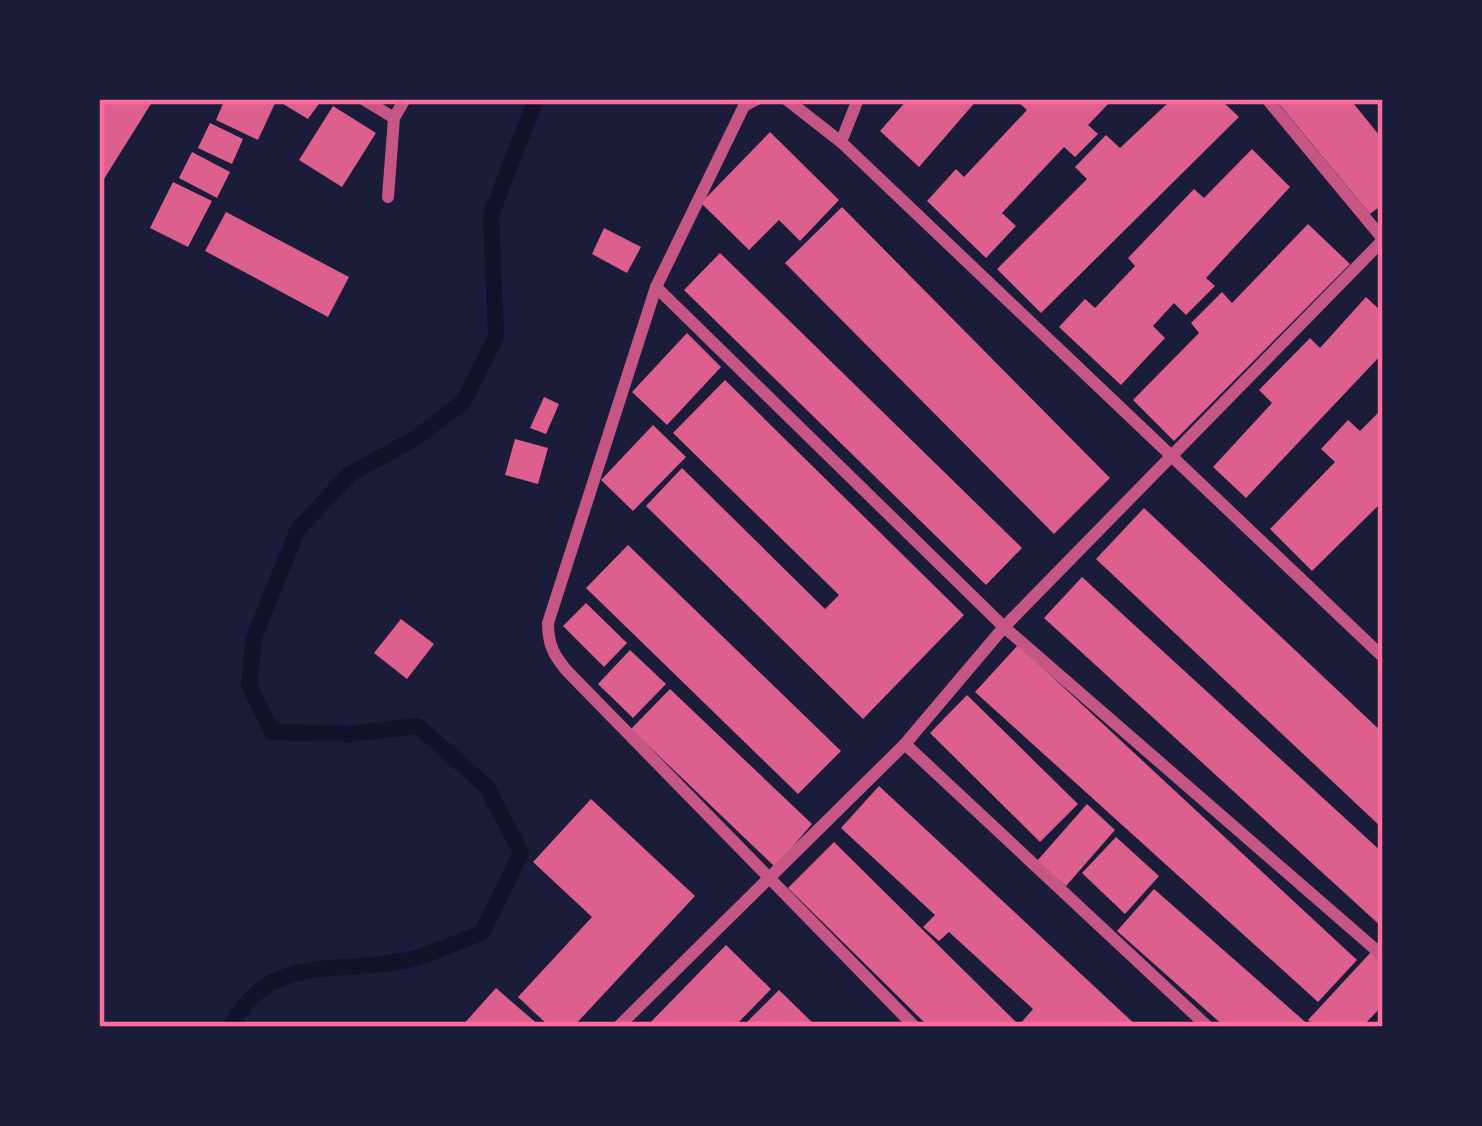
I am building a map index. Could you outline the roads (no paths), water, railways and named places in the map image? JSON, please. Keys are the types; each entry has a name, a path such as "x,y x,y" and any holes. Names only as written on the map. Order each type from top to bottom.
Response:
{"street":[{"path":"363,99 394,118"},
{"path":"388,197 394,118 406,99"},
{"path":"757,99 744,106 656,287 548,623 548,640 553,655 568,672 915,1027"},
{"path":"786,99 841,142 1383,657"},
{"path":"841,142 858,99"},
{"path":"618,1027 905,744 1004,627 1383,240 1267,99"},
{"path":"656,287 1004,627 1383,956"},
{"path":"905,744 1208,1027"}],"waterway":[{"path":"231,1027 265,986 287,976 412,959 482,933 521,853 487,787 418,726 348,734 272,732 249,685 254,638 298,529 350,474 416,438 464,401 496,337 491,215 536,99"}]}
